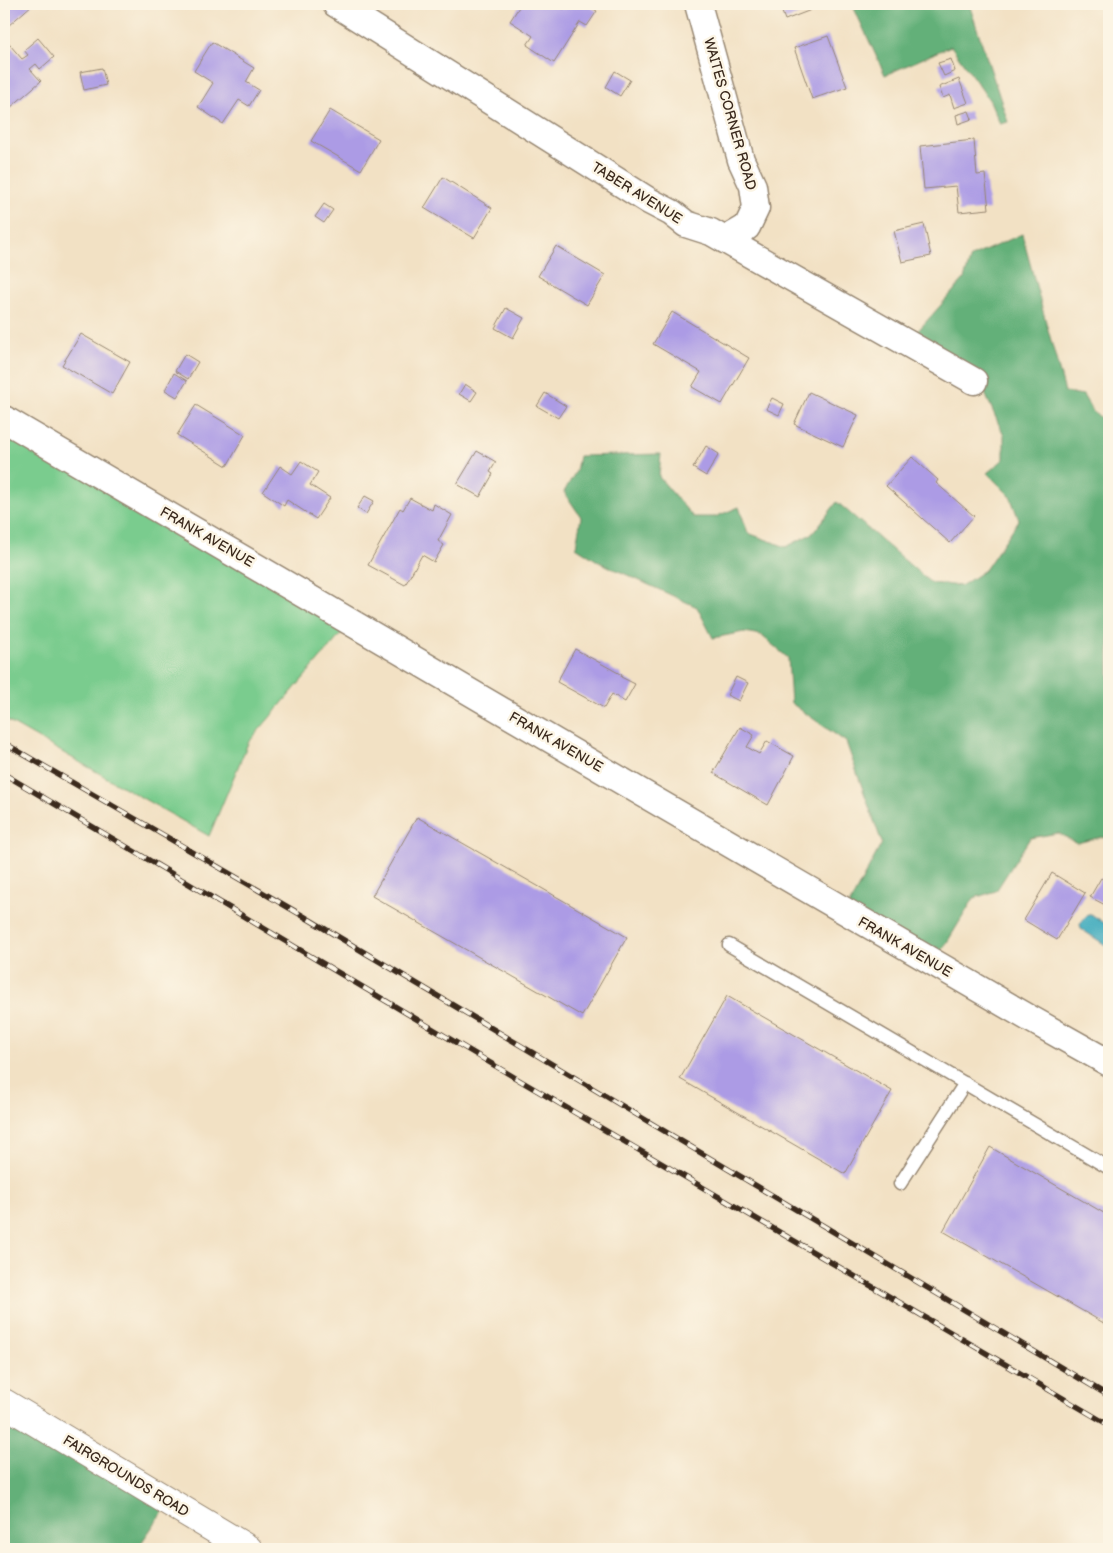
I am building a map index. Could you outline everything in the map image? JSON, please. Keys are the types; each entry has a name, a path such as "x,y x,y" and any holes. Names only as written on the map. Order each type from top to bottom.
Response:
{"street":[{"name":"TABER AVENUE","path":"336,4 686,224 711,232 974,380"},
{"name":"WAITES CORNER ROAD","path":"698,4 741,160 753,186 756,208 747,227 725,240"},
{"name":"FRANK AVENUE","path":"4,419 661,804 1109,1063"},
{"name":"FAIRGROUNDS ROAD","path":"4,1403 248,1549"}],"lane":[{"path":"728,945 1109,1168"},
{"path":"900,1184 965,1083"}],"green space":[{"path":"852,4 969,4 1008,122 1000,124 990,101 951,46 885,75"},
{"path":"1022,234 1065,392 1083,395 1093,412 1103,419 1109,418 1109,543 1102,559 1109,584 1109,838 1101,837 1077,843 1058,833 1030,838 996,891 974,898 940,954 848,907 882,843 846,742 791,703 788,658 761,635 744,632 713,638 697,607 599,562 576,547 581,517 564,492 576,471 579,456 661,454 659,477 693,517 715,517 739,507 748,533 786,547 813,533 837,502 931,583 961,586 985,570 1019,520 1010,496 987,473 1004,459 1004,436 984,391 975,387 916,333 964,279 971,257"},
{"path":"4,421 348,626 248,743 209,836 4,719"},
{"path":"4,1410 166,1507 137,1549 4,1549"}],"water":[{"path":"1091,914 1109,926 1109,946 1081,929 1080,924 1086,916"}],"building":[{"path":"4,4 33,4 8,26 4,21"},
{"path":"521,4 555,4 564,9 568,4 585,4 597,11 587,26 580,22 554,63 527,45 533,36 510,21"},
{"path":"779,4 808,4 811,10 785,20"},
{"path":"828,36 847,87 812,99 794,48"},
{"path":"4,38 22,59 28,55 24,50 38,38 54,57 40,69 36,64 30,69 41,81 10,108 4,101"},
{"path":"212,42 254,68 246,82 259,90 249,106 239,100 223,124 198,107 213,83 194,71"},
{"path":"951,59 955,71 944,76 938,63"},
{"path":"102,68 106,85 84,90 80,72"},
{"path":"615,71 630,80 620,96 606,87"},
{"path":"959,79 968,103 954,108 950,95 943,98 939,87"},
{"path":"330,110 379,139 361,170 311,141"},
{"path":"969,111 972,119 958,124 956,115"},
{"path":"974,140 977,175 985,174 989,209 959,212 956,186 924,189 920,146"},
{"path":"443,177 492,208 474,238 424,208"},
{"path":"324,204 333,210 324,223 315,217"},
{"path":"924,224 931,256 902,262 894,231"},
{"path":"556,246 605,275 587,305 538,276"},
{"path":"506,308 524,318 513,338 495,328"},
{"path":"672,312 749,358 722,404 692,387 701,372 653,344"},
{"path":"81,334 130,362 112,394 62,365"},
{"path":"185,354 198,362 188,379 175,371"},
{"path":"174,373 187,381 177,397 165,390"},
{"path":"465,384 477,392 471,401 459,394"},
{"path":"809,392 858,415 843,447 794,424"},
{"path":"545,393 566,406 558,418 537,406"},
{"path":"772,398 784,404 779,415 766,409"},
{"path":"196,405 245,435 227,466 177,435"},
{"path":"706,446 719,454 706,476 693,468"},
{"path":"477,451 496,462 490,472 493,474 480,497 457,484"},
{"path":"912,457 938,480 936,483 974,516 950,543 886,486"},
{"path":"301,461 318,472 310,485 330,498 316,519 287,500 284,506 263,492 280,466 292,474"},
{"path":"365,496 374,501 366,514 357,508"},
{"path":"410,498 432,510 434,504 452,515 438,541 444,545 434,562 422,555 405,585 368,565 400,508 403,510"},
{"path":"575,649 635,684 625,702 612,694 604,708 557,682"},
{"path":"736,677 748,683 739,701 727,695"},
{"path":"740,727 754,735 747,747 759,754 767,741 794,756 768,805 713,773"},
{"path":"417,817 627,937 582,1016 372,896"},
{"path":"1052,873 1085,893 1057,940 1024,920"},
{"path":"1101,878 1109,883 1109,907 1090,897"},
{"path":"727,996 892,1091 845,1174 680,1079"},
{"path":"990,1147 1109,1216 1109,1326 943,1231"}],"railway":[{"path":"4,743 305,917 1109,1396"},
{"path":"4,774 514,1077 1109,1425"}]}
